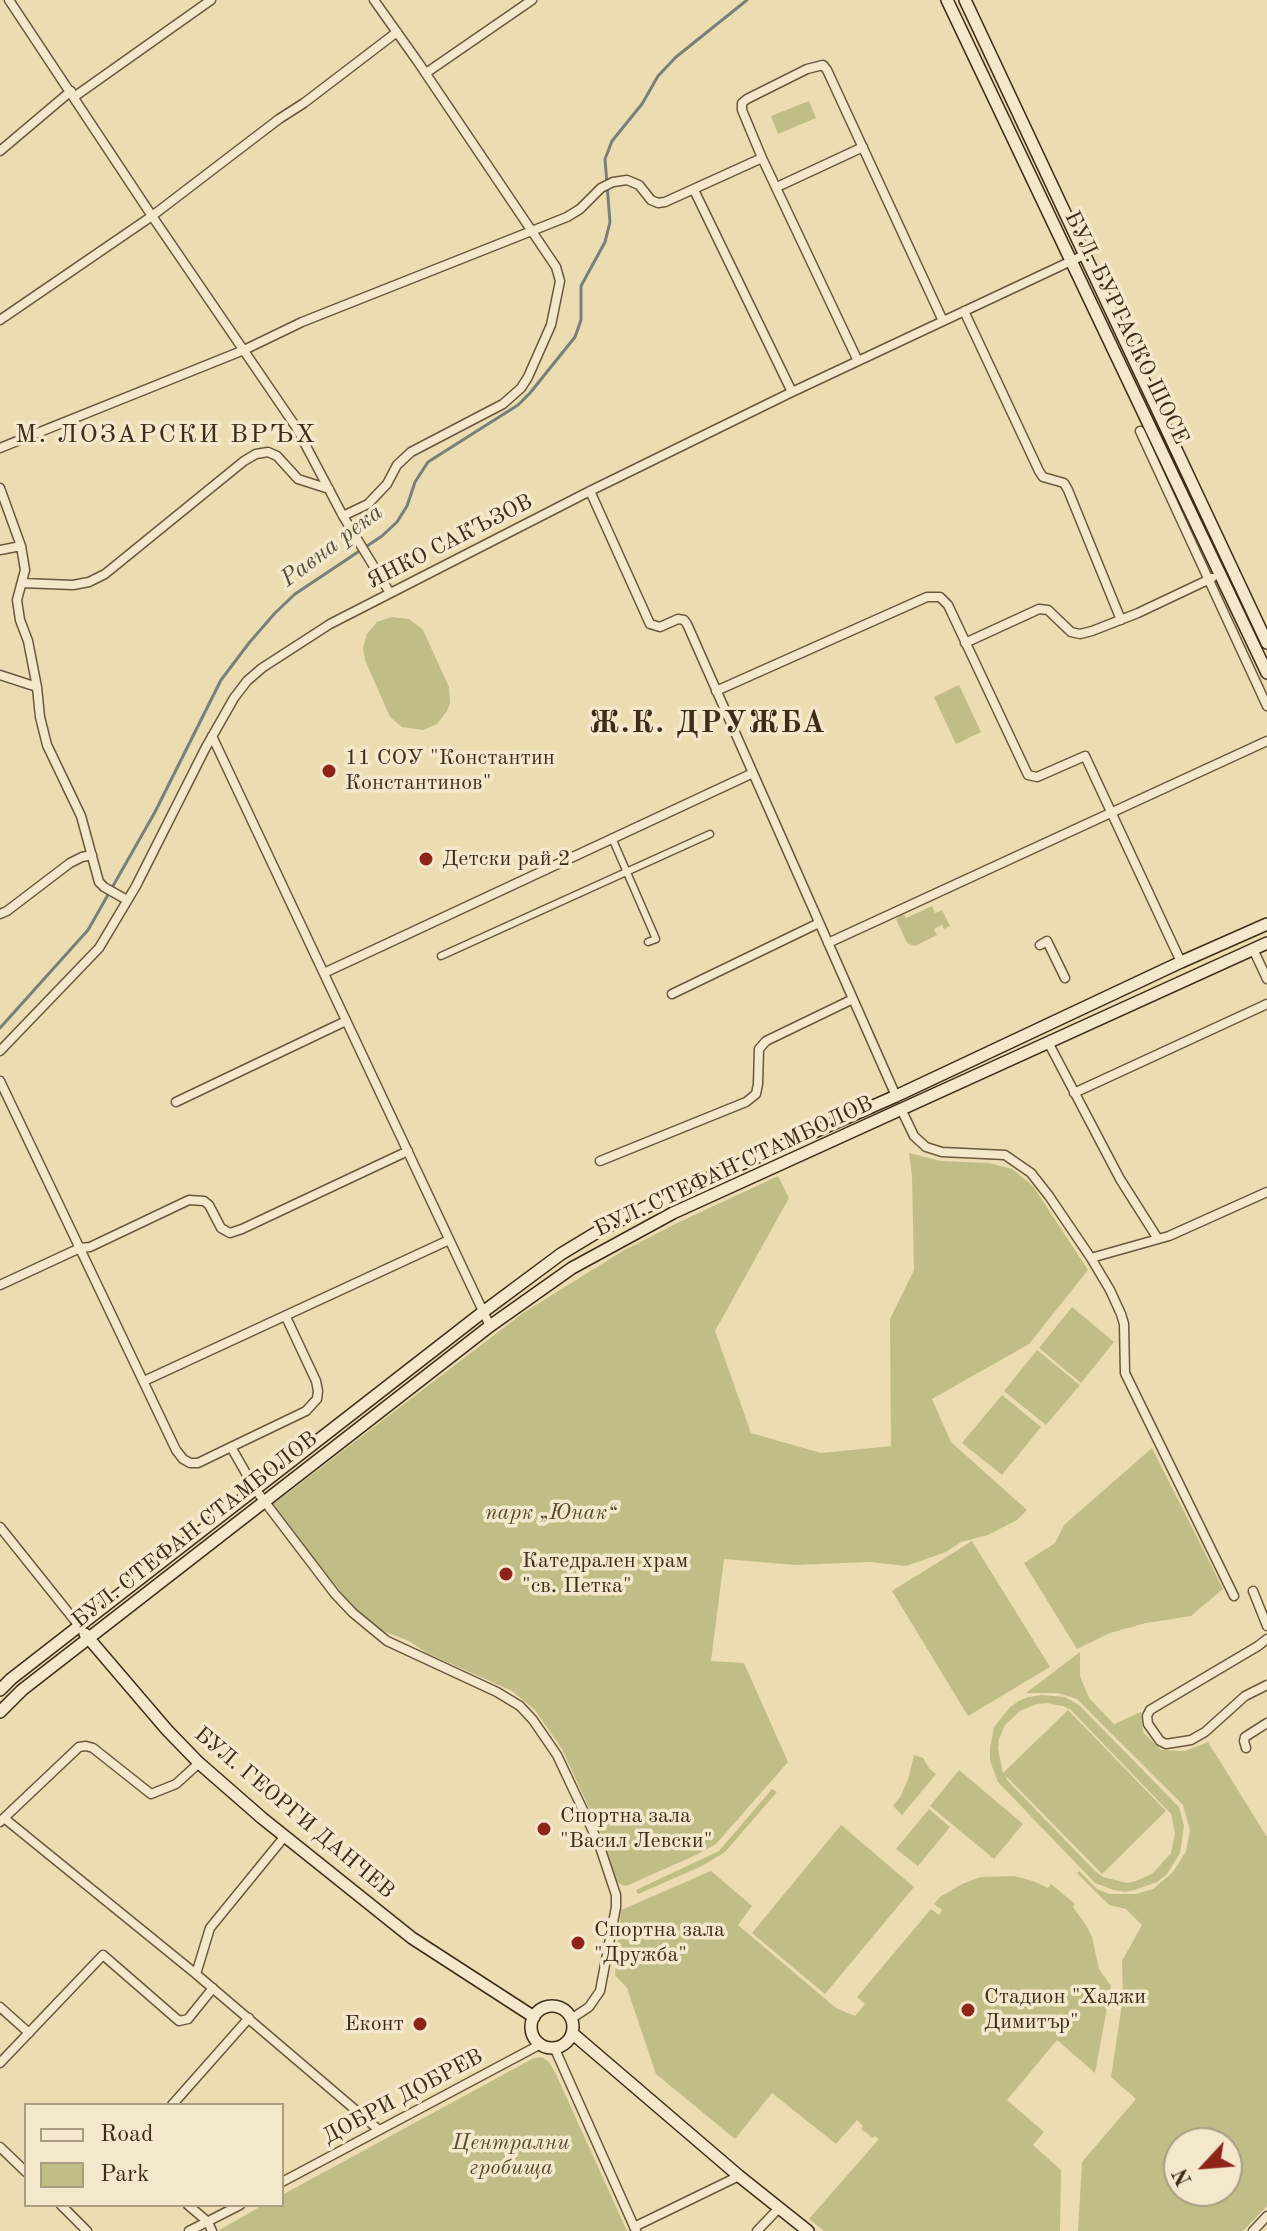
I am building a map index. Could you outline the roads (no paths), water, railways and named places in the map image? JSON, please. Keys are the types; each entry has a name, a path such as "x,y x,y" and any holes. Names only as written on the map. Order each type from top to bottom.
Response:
{"main road":[{"name":"БУЛ. БУРГАСКО ШОСЕ","path":"947,0 1267,673"},
{"name":"БУЛ. БУРГАСКО ШОСЕ","path":"965,0 1267,643"},
{"name":"БУЛ. СТЕФАН СТАМБОЛОВ","path":"0,1690 483,1312 561,1254 599,1231 664,1198 896,1096 1267,924"},
{"name":"БУЛ. СТЕФАН СТАМБОЛОВ","path":"0,1712 22,1690 88,1638 490,1326 572,1268 673,1213 1267,943"},
{"path":"896,1096 902,1111"},
{"name":"БУЛ. ГЕОРГИ ДАНЧЕВ","path":"80,1627 152,1714 199,1763 412,1938 534,2017"},
{"path":"553,2006 565,2011 571,2019 572,2033 566,2042 554,2047 541,2044 532,2032 534,2017 541,2009 553,2006"},
{"path":"572,2033 808,2231"}],"street":[{"path":"9,0 296,427 343,516 390,593"},
{"path":"0,151 73,94 211,0"},
{"path":"343,516 368,504 387,484 397,465 411,452 514,396 528,377 551,325 560,281 556,267 374,0"},
{"path":"426,73 532,0"},
{"path":"0,320 152,216 397,32"},
{"path":"858,361 742,110 742,103 747,99 807,69 823,65 827,70 943,321"},
{"path":"777,187 863,147"},
{"path":"0,448 244,350 302,322 530,232 580,209 602,187 613,182 627,180 639,185 651,200 665,202 762,158"},
{"path":"694,190 792,392"},
{"name":"ЯНКО САКЪЗОВ","path":"0,1051 99,948 117,921 122,898 234,698 262,668 330,624 590,491 1084,255"},
{"path":"964,311 1039,471 1043,477 1064,483 1068,490 1121,620"},
{"path":"1140,431 1267,706"},
{"path":"22,583 73,585 105,574 256,454 268,452 277,456 298,479 330,490"},
{"path":"0,488 21,546 25,570 17,600 28,641 47,745 81,816 99,882 122,898"},
{"path":"590,491 650,624 657,627 678,619 686,622 896,1096"},
{"path":"0,550 21,546"},
{"path":"965,643 1039,609 1048,610 1071,632 1080,634 1121,620 1220,574"},
{"path":"716,691 931,595 940,597 946,601 1025,773 1037,777 1085,756 1181,962"},
{"path":"0,675 37,687"},
{"path":"212,736 490,1326"},
{"path":"828,943 1267,741"},
{"path":"324,973 753,773"},
{"path":"441,956 710,834"},
{"path":"612,838 656,939 648,942"},
{"path":"0,914 70,863 92,855"},
{"path":"672,994 819,923"},
{"path":"1040,945 1047,941 1065,978"},
{"path":"1253,949 1267,979"},
{"path":"600,1161 746,1102 756,1094 759,1049 766,1041 853,999"},
{"path":"1074,1093 1267,1004"},
{"path":"176,1102 346,1021"},
{"path":"1048,1042 1120,1179 1158,1239"},
{"path":"0,1081 183,1459 198,1463 306,1411 317,1399 316,1381 286,1317"},
{"path":"902,1111 914,1136 926,1147 942,1152 1005,1155 1031,1173 1049,1196 1110,1290 1124,1324 1125,1373 1234,1596"},
{"path":"0,1285 189,1200 204,1201 209,1205 221,1228 230,1233 408,1151"},
{"path":"1091,1258 1158,1239 1267,1192"},
{"path":"144,1381 449,1240"},
{"path":"231,1447 255,1489 335,1594 361,1621 387,1641 513,1701 533,1720 557,1755 599,1844 616,1895 600,1991 589,2007 571,2019"},
{"name":"БУЛ. ГЕОРГИ ДАНЧЕВ","path":"0,1527 80,1627"},
{"path":"1253,1591 1267,1626"},
{"path":"1267,1639 1150,1710 1148,1724 1160,1741 1166,1744 1191,1740 1205,1732 1245,1696 1267,1685"},
{"path":"1246,1748 1245,1737 1267,1723"},
{"path":"199,1763 176,1784 151,1794 93,1748 79,1747 2,1820 196,1974 379,2130"},
{"path":"196,1974 210,1928 285,1836"},
{"path":"0,2063 103,1955 179,2021 188,2019 213,1988"},
{"path":"0,2007 29,2033"},
{"path":"174,2103 249,2018"},
{"name":"ДОБРИ ДОБРЕВ","path":"284,2181 541,2044"},
{"path":"554,2047 635,2229 739,2176"},
{"path":"0,2147 24,2170"},
{"path":"67,2207 87,2231"},
{"path":"190,2207 210,2226"},
{"path":"189,2231 210,2226 237,2207"},
{"path":"757,2231 779,2208"},
{"path":"1253,2231 1267,2216"}],"waterway":[{"name":"Равна река","path":"0,1028 88,930 155,812 221,680 249,643 295,594 382,536 397,522 428,462 518,405 575,337 581,320 581,286 605,242 610,222 605,159 612,141 642,104 658,76 676,57 747,0"}],"place":[{"name":"11 СОУ \"Константин Константинов\"","path":"329,771"},
{"name":"Детски рай 2","path":"426,859"},
{"name":"Катедрален храм \"св. Петка\"","path":"506,1574"},
{"name":"Спортна зала \"Васил Левски\"","path":"544,1829"},
{"name":"Спортна зала \"Дружба\"","path":"578,1943"},
{"name":"Стадион \"Хаджи Димитър\"","path":"968,2010"},
{"name":"Еконт","path":"420,2024"}],"district":[{"name":"М. ЛОЗАРСКИ ВРЪХ","path":"166,435"},
{"name":"Ж.К. ДРУЖБА","path":"708,724"}],"park label":[{"name":"парк „Юнак“","path":"551,1513"},
{"name":"Централни гробища","path":"511,2156"}]}
